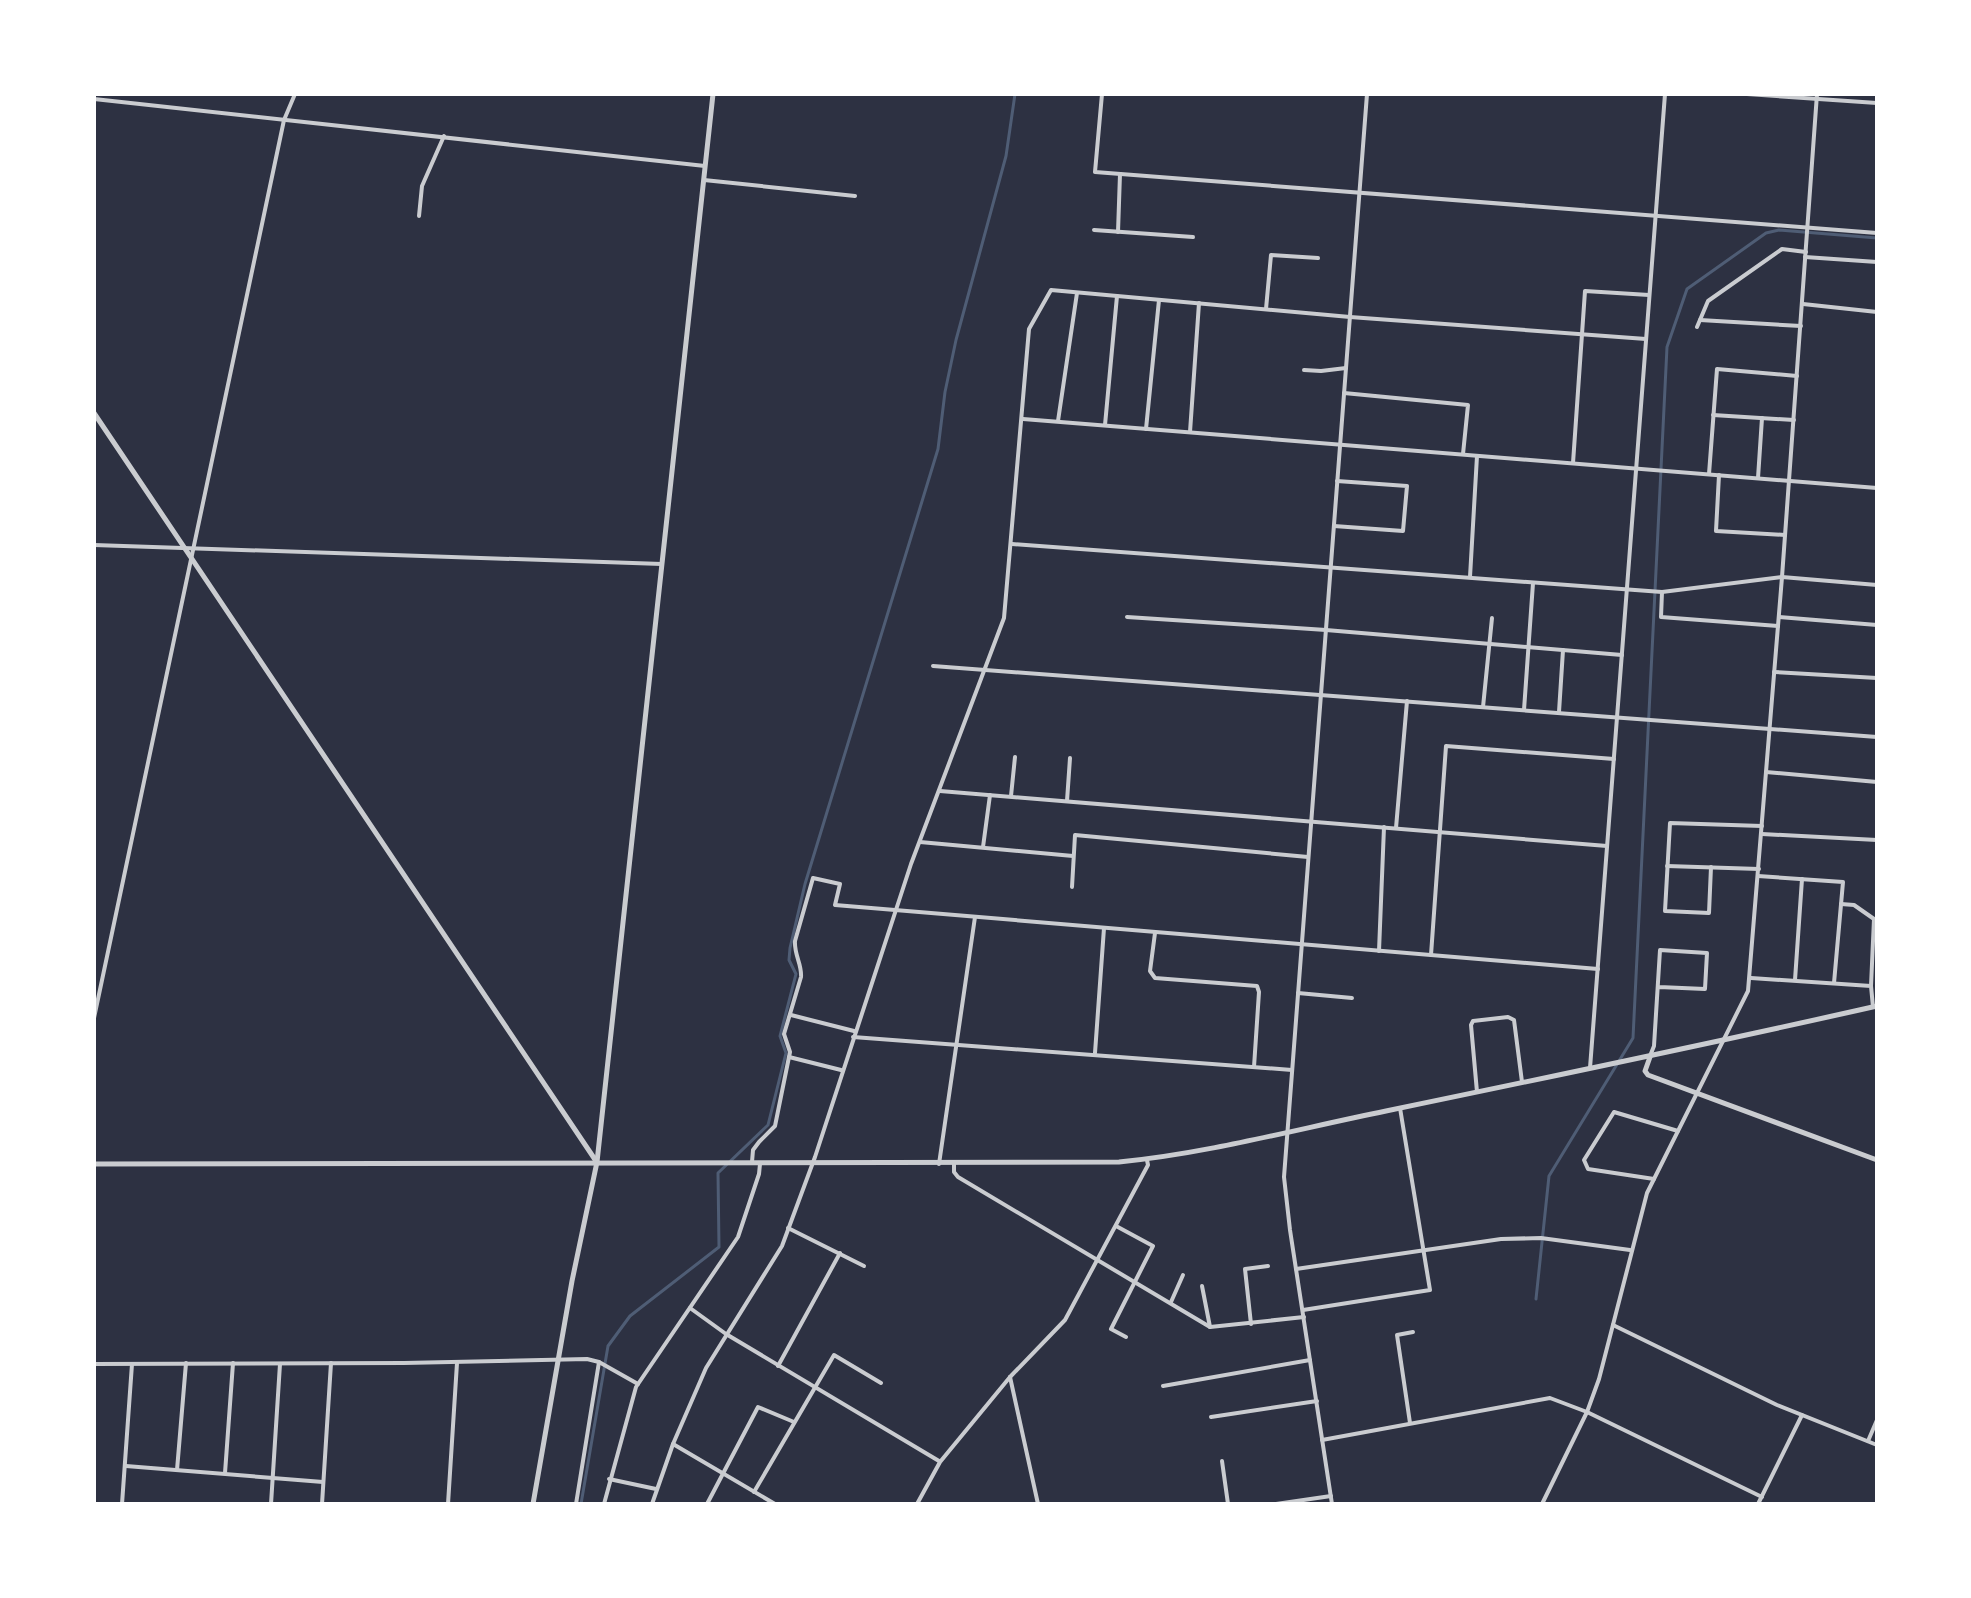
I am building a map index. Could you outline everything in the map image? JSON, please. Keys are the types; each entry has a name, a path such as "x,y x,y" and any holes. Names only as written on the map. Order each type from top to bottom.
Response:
{"street":[{"path":"111,101 114,94"},
{"path":"94,1018 284,120 295,94"},
{"path":"533,1504 597,1162 713,94"},
{"path":"1102,94 1095,172 1656,214 1806,231 1877,233"},
{"path":"1332,1504 1284,1181 1367,94"},
{"path":"1590,1068 1665,94"},
{"path":"1747,94 1816,96 1877,103"},
{"path":"1542,1504 1587,1412 1599,1379 1647,1193 1748,991 1751,978 1816,96"},
{"path":"94,99 705,166"},
{"path":"419,216 422,186 444,136"},
{"path":"1118,232 1120,174"},
{"path":"704,180 855,196"},
{"path":"1094,230 1193,237"},
{"path":"1697,327 1708,301 1782,249 1877,262"},
{"path":"1266,309 1271,255 1318,258"},
{"path":"652,1504 673,1444 706,1368 782,1246 815,1157 920,842 1004,618 1029,329 1051,290 1646,339"},
{"path":"1573,463 1585,291 1649,295"},
{"path":"1058,422 1077,293"},
{"path":"1105,425 1117,296"},
{"path":"1146,429 1159,300"},
{"path":"1190,432 1199,303"},
{"path":"1803,304 1877,312"},
{"path":"1700,320 1801,326"},
{"path":"1304,370 1346,368"},
{"path":"1709,474 1717,369 1797,376"},
{"path":"1344,393 1468,405 1463,454"},
{"path":"94,413 597,1162"},
{"path":"1713,415 1794,420"},
{"path":"1758,478 1762,418"},
{"path":"1023,419 1877,488"},
{"path":"1470,578 1477,456"},
{"path":"1719,475 1716,531 1785,535"},
{"path":"1334,526 1403,531 1407,486 1337,481"},
{"path":"1012,544 1662,592 1782,577 1877,585"},
{"path":"94,545 662,564"},
{"path":"1524,710 1533,583"},
{"path":"1662,592 1661,617 1778,626"},
{"path":"1127,617 1622,655"},
{"path":"1779,617 1877,625"},
{"path":"1483,707 1492,618"},
{"path":"1559,713 1563,650"},
{"path":"933,666 1877,737"},
{"path":"1774,672 1877,678"},
{"path":"1396,828 1407,701"},
{"path":"1431,955 1446,746 1614,759"},
{"path":"1011,796 1015,757"},
{"path":"1067,801 1070,758"},
{"path":"1766,772 1877,782"},
{"path":"940,791 1607,846"},
{"path":"983,847 990,795"},
{"path":"1711,867 1709,913 1665,911 1670,823 1762,826"},
{"path":"1379,951 1384,827"},
{"path":"1762,834 1877,840"},
{"path":"1072,887 1075,835 1308,857"},
{"path":"920,842 1074,856"},
{"path":"1667,866 1711,867 1843,882 1834,983"},
{"path":"752,1164 753,1150 775,1126 790,1052 784,1034 802,970 795,955 795,941 813,878 840,884 835,905 1598,969"},
{"path":"1795,981 1802,879"},
{"path":"94,1164 954,1164 1147,1160 1287,1134 1875,1007 1871,986 1874,919 1854,905 1841,904"},
{"path":"939,1164 975,917"},
{"path":"1095,1053 1104,928"},
{"path":"1155,932 1150,971 1155,978 1257,986 1254,1067"},
{"path":"1659,987 1705,989 1707,953 1660,950 1654,1046 1645,1071 1648,1075 1877,1160"},
{"path":"1751,978 1871,986"},
{"path":"1298,993 1352,998"},
{"path":"791,1015 854,1034 956,1045 1292,1070"},
{"path":"1477,1092 1473,1021 1508,1017 1514,1020 1522,1082"},
{"path":"789,1057 842,1071"},
{"path":"1303,1310 1430,1290 1400,1108"},
{"path":"1654,1179 1588,1169 1584,1160 1614,1112 1678,1131"},
{"path":"917,1504 940,1462 1010,1377 1065,1320 1148,1165 1147,1160"},
{"path":"604,1504 638,1384 738,1237 760,1164"},
{"path":"954,1164 958,1177 1210,1327 1304,1317"},
{"path":"1116,1226 1153,1246 1111,1329 1126,1337"},
{"path":"788,1228 864,1266"},
{"path":"1296,1269 1501,1239 1541,1238 1631,1250"},
{"path":"778,1366 840,1253"},
{"path":"1251,1324 1245,1269 1268,1266"},
{"path":"1171,1303 1183,1275"},
{"path":"1202,1286 1210,1327"},
{"path":"690,1308 726,1334 940,1462"},
{"path":"1613,1325 1802,1415 1877,1445"},
{"path":"1410,1423 1397,1335 1413,1332"},
{"path":"754,1492 834,1355 881,1383"},
{"path":"94,1364 457,1363 558,1359 599,1362 638,1384"},
{"path":"1163,1386 1311,1360"},
{"path":"576,1504 599,1362"},
{"path":"177,1470 186,1363"},
{"path":"225,1474 233,1363"},
{"path":"322,1504 331,1363"},
{"path":"448,1504 457,1363"},
{"path":"122,1504 132,1364"},
{"path":"271,1504 280,1364"},
{"path":"1010,1377 1038,1504"},
{"path":"1322,1440 1550,1398 1587,1412 1762,1497"},
{"path":"1211,1417 1317,1401"},
{"path":"707,1504 758,1407 794,1422"},
{"path":"1758,1504 1802,1415"},
{"path":"1868,1441 1877,1420"},
{"path":"673,1444 775,1504"},
{"path":"1222,1461 1228,1504"},
{"path":"126,1466 323,1482"},
{"path":"609,1479 656,1489"},
{"path":"1276,1504 1331,1496"}],"waterway":[{"path":"581,1504 608,1346 630,1316 719,1247 718,1173 768,1125 786,1053 780,1036 796,974 789,960 790,948 805,884 938,449 956,340 1006,156 1015,94"},
{"path":"1536,1299 1549,1176 1633,1038 1667,347 1687,289 1766,233 1779,230 1877,238"}]}
